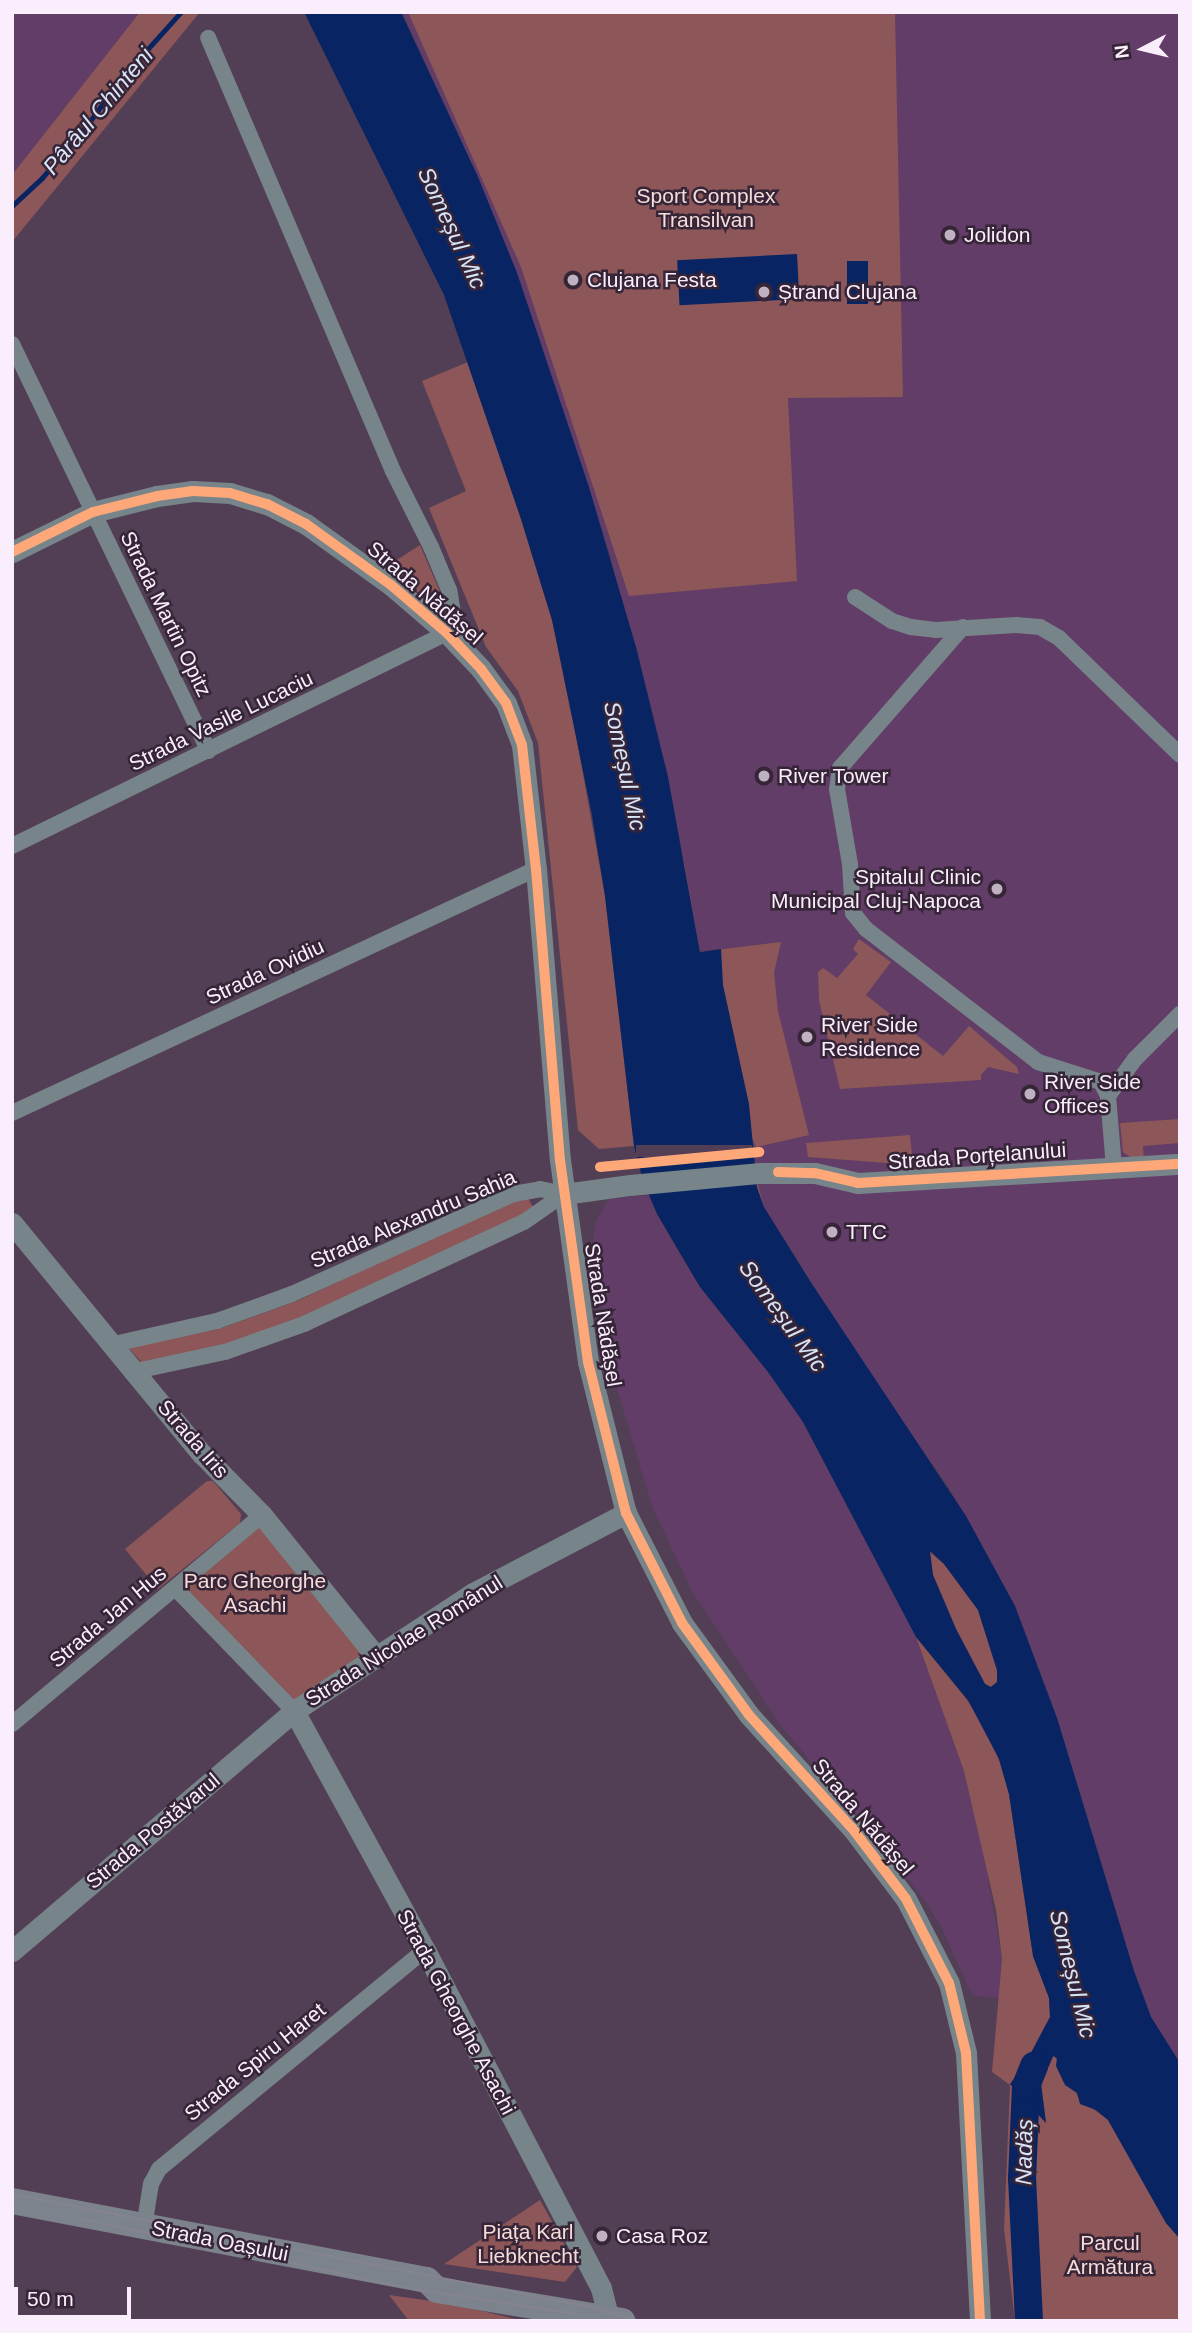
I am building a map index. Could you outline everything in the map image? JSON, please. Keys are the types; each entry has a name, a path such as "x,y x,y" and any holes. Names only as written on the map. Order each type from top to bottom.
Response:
{"main road":[{"name":"Strada Oașului","path":"12,2201 427,2280 438,2272 600,2305 612,2319"}],"street":[{"path":"208,38 393,471 449,590 454,620 447,633"},
{"name":"Strada Martin Opitz","path":"12,344 209,751"},
{"name":"Strada Nădășel","path":"12,552 93,512 145,498 193,491 230,493 267,504 306,524 352,554 447,633 481,669 506,703 522,745 536,869 564,1194 588,1362 626,1513 682,1623 749,1715 852,1828 906,1899 949,1983 966,2053 980,2321"},
{"path":"855,597 892,621 911,627 935,630 1016,625 1040,627 1059,638 1180,755"},
{"path":"962,627 840,768 837,789 850,864 853,914 866,929 1038,1062 1093,1077 1101,1082 1108,1096 1114,1167"},
{"name":"Strada Vasile Lucaciu","path":"12,846 447,633"},
{"name":"Strada Ovidiu","path":"12,1113 536,869"},
{"path":"1108,1096 1135,1059 1180,1014"},
{"name":"Strada Porțelanului","path":"564,1194 760,1173 815,1173 858,1184 1180,1164"},
{"name":"Strada Alexandru Sahia","path":"114,1344 217,1321 292,1294 513,1194 540,1189 564,1194"},
{"path":"136,1371 225,1352 304,1324 524,1222 564,1194"},
{"name":"Strada Iris","path":"12,1223 202,1454 262,1515 375,1655"},
{"name":"Strada Nicolae Românul","path":"294,1711 375,1655 473,1593 626,1513"},
{"name":"Strada Jan Hus","path":"12,1724 262,1515"},
{"path":"176,1589 294,1711"},
{"name":"Strada Gheorghe Asachi","path":"294,1711 425,1950 601,2288 612,2319"},
{"name":"Strada Postăvarul","path":"12,1951 294,1711"},
{"name":"Strada Spiru Haret","path":"144,2227 151,2184 159,2169 425,1950"}],"shaded area":[{"path":"12,12 140,12 12,175"},
{"path":"402,12 1180,12 1180,2063 1151,2017 1134,1971 1057,1718 1015,1606 948,1486 871,1377 764,1207 752,1163 752,1134 721,949 700,952 668,777 608,549 517,273 478,177"},
{"path":"649,1195 700,1287 768,1372 803,1422 916,1637 964,1771 982,1845 1002,1959 1001,1999 972,1995 941,1926 921,1895 779,1723 692,1591 652,1506 616,1385 592,1247 596,1221 609,1199"}],"green space":[{"path":"140,12 200,12 12,242 12,175"},
{"name":"Sport Complex Transilvan","path":"408,12 895,12 903,397 788,398 797,581 629,596 521,267"},
{"path":"468,362 521,519 552,620 565,674 605,896 634,1146 599,1149 578,1130 538,743 518,691 486,647 429,508 466,491 422,381"},
{"path":"420,545 445,603 445,610 441,614 389,565"},
{"path":"682,851 700,952 781,942 774,973 778,1011 809,1135 756,1147 752,1138 752,1163 764,1207 724,1186"},
{"path":"859,939 891,962 866,995 943,1056 969,1026 1017,1067 1019,1074 988,1067 981,1075 981,1080 840,1089 819,1000 818,972 823,968 837,978 858,954 853,949"},
{"path":"1180,1119 1180,1143 1143,1146 1144,1161 1133,1159 1123,1152 1120,1123"},
{"path":"910,1135 913,1165 808,1157 806,1143"},
{"path":"528,1198 534,1209 305,1317 223,1347 142,1363 128,1347 219,1329 297,1301 514,1200"},
{"path":"207,1481 213,1481 241,1514 240,1523 158,1589 125,1549"},
{"name":"Parc Gheorghe Asachi","path":"262,1515 375,1655 294,1711 176,1589"},
{"path":"929,1551 944,1564 978,1610 997,1670 997,1682 991,1687 985,1684 956,1629 933,1575"},
{"name":"Parcul Armătura","path":"916,1637 967,1700 986,1729 1009,1794 1033,1956 1049,1998 1050,2017 1024,2066 1010,2084 1046,2123 1041,2084 1054,2055 1080,2099 1108,2120 1166,2223 1180,2239 1180,2321 1015,2321 1004,2229 1010,2085 992,2072 1002,1959 996,1910 964,1771"},
{"name":"Piața Karl Liebknecht","path":"540,2200 577,2267 565,2282 444,2264"},
{"name":"Piața Karl Liebknecht","path":"389,2295 454,2304 523,2321 409,2321"}],"water":[{"name":"Someșul Mic","path":"304,12 401,12 478,177 517,273 589,487 636,647 668,777 700,952 721,949 723,985 749,1104 757,1187 764,1207 810,1281 966,1516 1015,1606 1057,1718 1134,1971 1151,2017 1180,2063 1180,2239 1166,2223 1108,2120 1096,2110 1080,2104 1077,2093 1065,2085 1056,2066 1057,2058 1053,2056 1041,2084 1046,2123 1010,2084 1024,2066 1050,2017 1049,1998 1033,1956 1009,1794 999,1759 968,1700 916,1637 803,1422 768,1372 700,1287 657,1214 643,1181 634,1146 605,896 592,815 552,620 521,519 444,295","holes":["930,1551 944,1564 978,1610 997,1670 997,1682 991,1687 985,1684 956,1629 933,1575"]},
{"path":"797,254 799,299 680,305 677,260"},
{"path":"847,261 868,261 868,304 847,304"}],"pier":[{"path":"636,1145 752,1145 752,1157 636,1157"}],"waterway":[{"name":"Pârâul Chinteni","path":"12,206 42,178 88,124 119,81 181,12"},
{"name":"Nadăș","path":"1029,2321 1022,2178 1026,2086 1034,2066"}],"tram line":[{"path":"12,2194 590,2307 640,2321"},
{"path":"77,2218 420,2290 576,2314"}],"cycle path":[{"path":"12,552 93,512 157,496 193,491 230,493 267,504 306,524 391,585 447,633 481,669 506,703 522,745 536,869 560,1160 588,1362 626,1513 682,1623 749,1715 852,1828 906,1899 949,1983 966,2053 980,2321"},
{"path":"600,1167 759,1152"},
{"path":"778,1172 815,1173 858,1183 1180,1164"}],"place":[{"name":"Jolidon","path":"950,235"},
{"name":"Clujana Festa","path":"573,280"},
{"name":"Ștrand Clujana","path":"764,292"},
{"name":"River Tower","path":"764,776"},
{"name":"Spitalul Clinic Municipal Cluj-Napoca","path":"997,889"},
{"name":"River Side Residence","path":"807,1037"},
{"name":"River Side Offices","path":"1030,1094"},
{"name":"TTC","path":"832,1232"},
{"name":"Casa Roz","path":"602,2236"}]}
